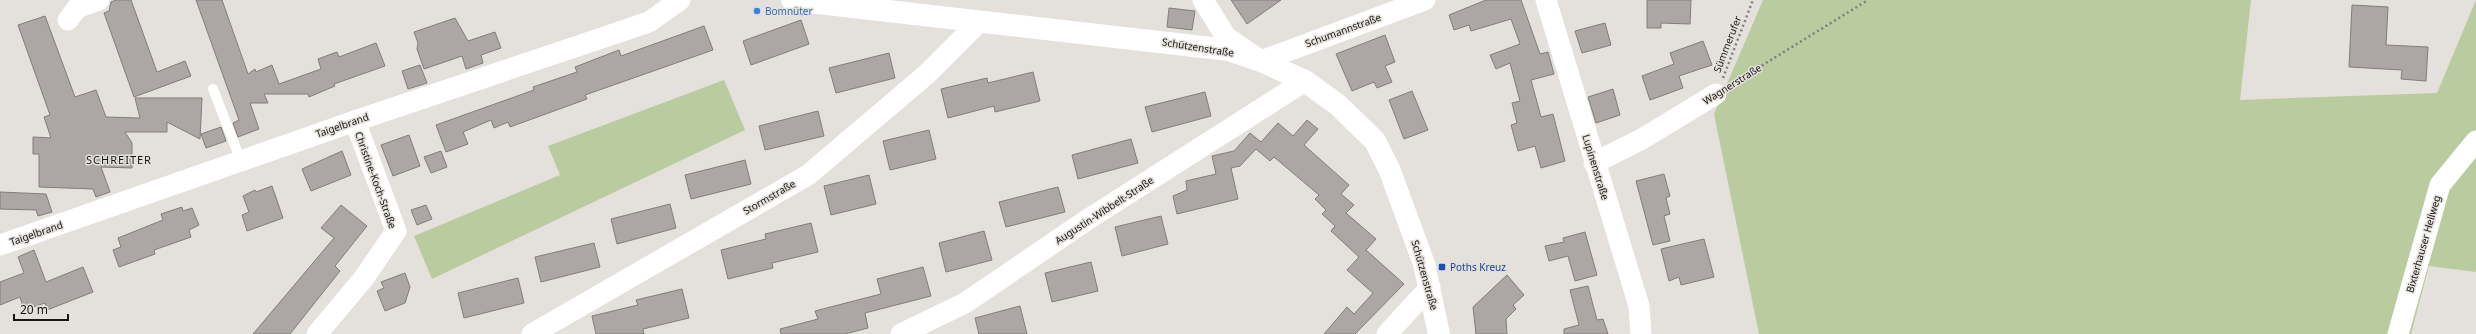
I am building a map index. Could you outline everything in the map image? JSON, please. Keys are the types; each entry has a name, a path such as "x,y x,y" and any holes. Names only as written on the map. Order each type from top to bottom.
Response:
{"street":[{"path":"68,20 77,8 98,0"},
{"name":"Taigelbrand","path":"0,245 355,121 649,22 680,0"},
{"name":"Schützenstraße","path":"792,0 1229,50 1261,61 1305,81 1344,110 1375,141 1390,171 1424,264 1439,334"},
{"path":"1203,0 1226,37 1261,61"},
{"name":"Schumannstraße","path":"1261,61 1425,0"},
{"name":"Lupinenstraße","path":"1546,0 1594,163 1639,306 1640,334"},
{"name":"Stormstraße","path":"532,334 808,175 927,74 979,22"},
{"name":"Augustin-Wibbelt-Straße","path":"901,334 965,303 1090,218 1305,81"},
{"name":"Wagnerstraße","path":"1594,163 1642,139 1716,94"},
{"name":"Christine-Koch-Straße","path":"317,334 364,278 396,231 355,121"},
{"name":"Bixterhauser Hellweg","path":"2398,334 2440,185 2476,141"},
{"path":"1387,334 1430,287"}],"lane":[{"path":"213,90 241,161"}],"path":[{"name":"Sümmerufer","path":"1716,94 1753,0"},
{"name":"Wagnerstraße","path":"1716,94 1868,0"}],"green space":[{"path":"1763,0 2251,0 2240,100 2437,93 2476,0 2476,272 2429,266 2411,334 1759,334 1714,114"},
{"path":"724,80 745,130 432,279 414,236 560,175 548,146"}],"building":[{"path":"116,0 131,0 157,72 185,61 191,76 134,97 104,13 109,11 111,2"},
{"path":"196,0 222,0 248,74 255,69 256,72 272,65 279,84 321,69 318,59 337,52 339,57 376,43 385,66 334,84 335,86 309,97 308,94 264,94 268,103 250,103 259,129 238,137 233,123 239,120"},
{"path":"1231,0 1281,0 1247,24"},
{"path":"1486,0 1521,0 1540,54 1548,52 1554,74 1531,80 1541,117 1553,114 1565,161 1541,168 1535,146 1518,151 1511,125 1517,123 1512,103 1520,101 1510,63 1496,69 1490,55 1520,44 1511,19 1471,31 1469,25 1454,30 1449,15"},
{"path":"1647,0 1691,0 1690,24 1661,23 1661,28 1647,28"},
{"path":"2352,5 2388,7 2386,45 2428,47 2426,81 2401,79 2402,70 2349,67"},
{"path":"1169,8 1195,11 1192,30 1167,27"},
{"path":"45,16 75,97 96,90 106,117 140,118 135,98 202,98 200,139 167,122 167,132 125,132 132,143 132,168 101,167 110,192 96,197 93,189 39,187 39,154 33,154 33,137 51,138 44,117 50,115 18,25"},
{"path":"455,18 468,41 495,32 501,48 481,55 483,63 466,69 462,56 424,69 417,49 418,43 414,32"},
{"path":"801,20 809,44 751,65 743,41"},
{"path":"1605,23 1611,45 1582,53 1575,31"},
{"path":"704,26 713,50 585,95 587,99 510,127 508,122 494,128 491,120 463,132 468,144 446,152 436,125 534,90 533,87 577,72 575,67 619,50 621,56"},
{"path":"1385,35 1395,62 1385,66 1392,82 1377,88 1374,82 1352,91 1336,54"},
{"path":"1703,41 1712,65 1679,76 1683,88 1650,100 1642,76 1674,64 1670,53"},
{"path":"889,53 895,78 836,93 829,68"},
{"path":"420,65 427,83 408,89 402,71"},
{"path":"1033,72 1040,101 995,112 994,106 948,118 941,89 987,78 988,83"},
{"path":"1613,89 1620,115 1596,123 1588,97"},
{"path":"1412,91 1428,130 1404,139 1389,100"},
{"path":"1205,92 1211,116 1152,132 1145,107"},
{"path":"818,111 824,136 765,150 759,126"},
{"path":"1307,120 1318,129 1304,145 1349,185 1341,194 1354,205 1346,213 1376,239 1366,250 1404,284 1355,334 1324,334 1347,307 1354,314 1373,293 1347,270 1359,257 1331,231 1335,226 1322,214 1326,210 1315,199 1319,195 1274,157 1270,161 1256,149 1240,166 1231,168 1238,199 1177,214 1173,196 1187,190 1186,181 1216,174 1212,156 1234,151 1250,133 1261,142 1278,123 1293,136"},
{"path":"221,127 226,141 206,148 201,134"},
{"path":"929,130 936,159 890,170 883,141"},
{"path":"409,135 420,166 393,176 381,145"},
{"path":"1131,139 1138,163 1078,179 1072,155"},
{"path":"342,151 351,175 311,191 302,169"},
{"path":"441,151 447,167 431,173 424,157"},
{"path":"745,160 751,184 691,199 685,175"},
{"path":"1664,174 1670,196 1666,198 1670,214 1664,216 1670,241 1653,245 1636,181"},
{"path":"869,175 876,204 831,215 824,186"},
{"path":"272,186 283,218 247,231 242,215 249,212 243,196 255,190 256,192"},
{"path":"1058,187 1065,212 1006,227 999,202"},
{"path":"0,192 46,194 52,212 38,216 36,210 0,209"},
{"path":"670,204 676,228 617,244 611,219"},
{"path":"341,205 367,226 335,266 340,271 290,334 253,334 334,238 321,228"},
{"path":"426,205 432,219 417,225 411,210"},
{"path":"182,207 183,211 192,208 199,225 189,230 191,237 154,250 155,254 119,267 113,250 121,247 118,238 163,220 161,214"},
{"path":"1161,216 1168,244 1122,256 1115,227"},
{"path":"811,223 818,252 772,263 773,268 728,279 721,250 766,239 765,234"},
{"path":"984,231 992,260 946,272 939,243"},
{"path":"1585,232 1597,275 1575,281 1568,256 1549,261 1545,246 1564,242 1563,238"},
{"path":"1704,239 1714,277 1681,285 1679,277 1669,281 1661,249"},
{"path":"594,243 600,267 541,282 535,257"},
{"path":"34,250 46,282 83,267 93,292 47,310 45,303 24,310 20,297 0,305 0,282 24,273 18,257"},
{"path":"1091,262 1098,291 1052,302 1045,273"},
{"path":"923,267 931,296 865,313 868,328 845,334 781,334 780,329 818,319 815,311 881,294 877,279"},
{"path":"405,273 410,287 405,303 385,311 377,291 384,288 381,282"},
{"path":"1507,275 1524,295 1513,305 1516,309 1506,319 1507,334 1476,334 1473,307"},
{"path":"518,278 524,303 464,318 458,293"},
{"path":"1588,286 1597,320 1603,319 1608,334 1564,334 1564,329 1579,325 1570,290"},
{"path":"682,289 689,318 643,329 644,334 596,334 592,316 638,305 636,300"},
{"path":"1020,306 1027,334 979,334 975,318"}],"place":[{"name":"Bomnüter","path":"757,11"},
{"name":"Poths Kreuz","path":"1442,267"}],"district":[{"name":"SCHREITER","path":"119,159"}]}
